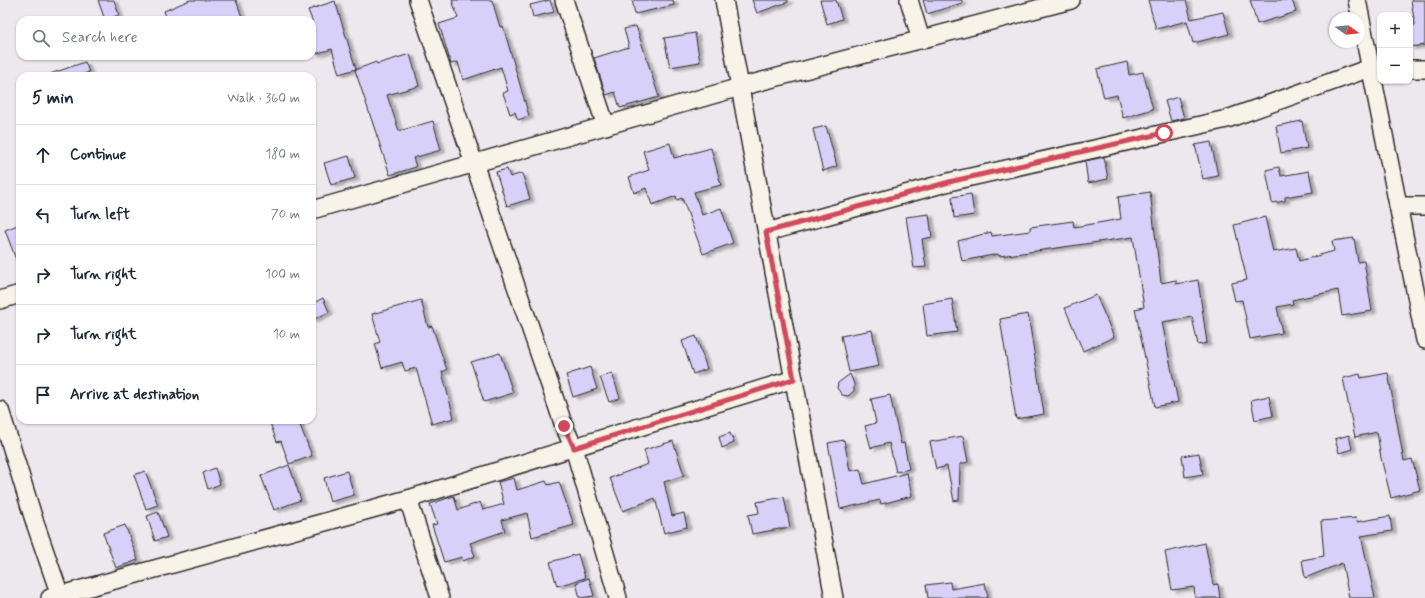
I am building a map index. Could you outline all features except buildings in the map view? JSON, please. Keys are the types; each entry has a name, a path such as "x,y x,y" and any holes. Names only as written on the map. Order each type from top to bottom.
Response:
{"street":[{"path":"418,0 564,426 574,448 618,598"},
{"path":"564,0 606,126"},
{"path":"724,0 834,598"},
{"path":"909,0 921,40"},
{"path":"1357,0 1375,68 1398,206 1425,340"},
{"path":"316,209 740,87 1065,1"},
{"path":"766,232 953,181 1227,119 1375,68"},
{"path":"1413,69 1425,69"},
{"path":"1398,206 1425,206"},
{"path":"0,300 16,295"},
{"path":"0,410 57,597 408,499 794,379"},
{"path":"408,499 440,598"}],"route":[{"path":"564,426 574,448 794,379 766,232 953,181 1164,133"}]}
